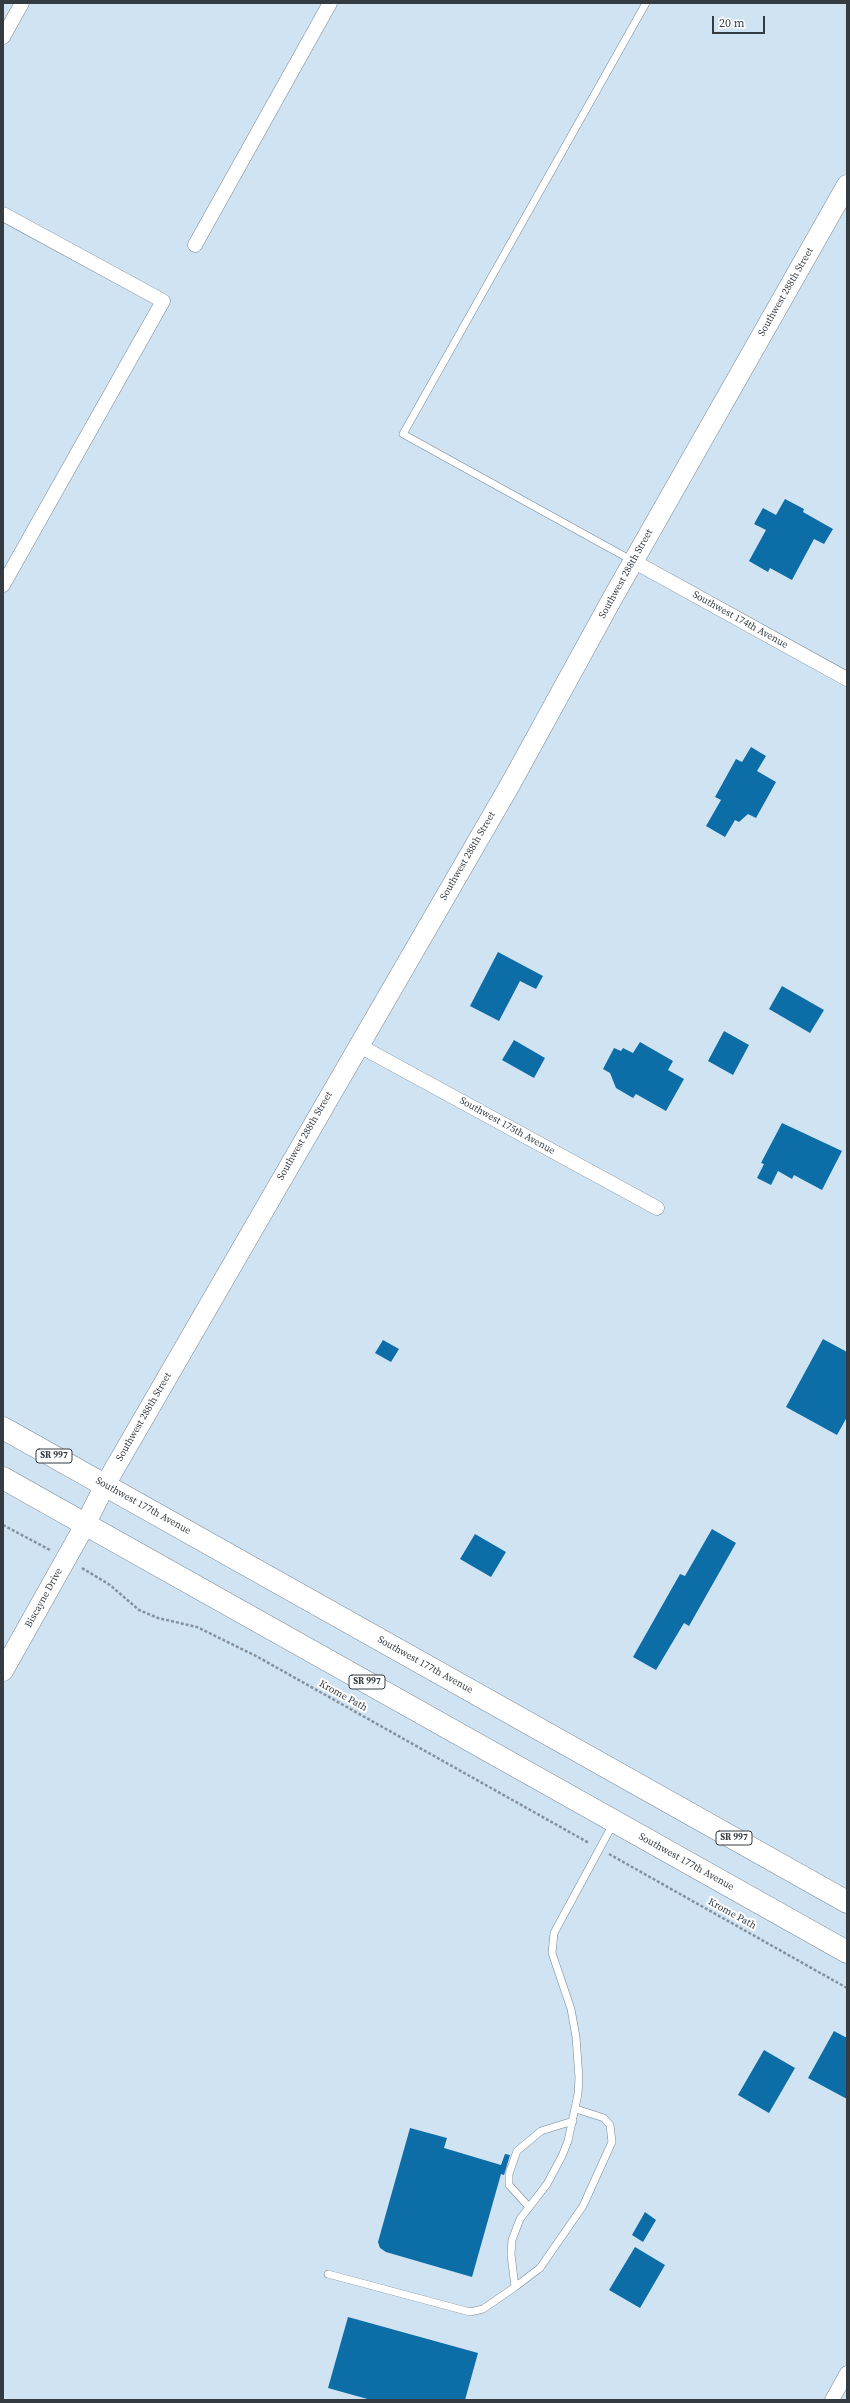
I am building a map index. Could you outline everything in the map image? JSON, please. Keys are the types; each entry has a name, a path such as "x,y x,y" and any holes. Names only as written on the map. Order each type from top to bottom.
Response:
{"highway":[{"name":"Southwest 177th Avenue","path":"3,1428 847,1902"},
{"name":"Southwest 177th Avenue","path":"3,1478 847,1952"}],"street":[{"path":"3,37 22,3"},
{"path":"195,244 330,3"},
{"name":"Southwest 288th Street","path":"85,1525 105,1485 495,810 633,561 847,185"},
{"path":"3,214 163,301 3,585"},
{"name":"Southwest 174th Avenue","path":"633,561 847,679"},
{"name":"Southwest 175th Avenue","path":"358,1045 657,1208"},
{"name":"Biscayne Drive","path":"3,1671 85,1525"},
{"path":"832,2400 847,2373"}],"lane":[{"path":"633,561 403,434 646,3"},
{"path":"515,2288 511,2254 512,2240 520,2220 556,2170 568,2141 576,2109 579,2078 576,2036 571,2009 555,1966 552,1943 554,1933 565,1909 614,1822"},
{"path":"328,2274 470,2312 482,2309 515,2288 540,2268 583,2206 612,2142 610,2125 604,2118 576,2109"},
{"path":"529,2207 510,2185 509,2174 518,2151 541,2131 573,2121"}],"path":[{"path":"3,1525 34,1542"},
{"name":"Krome Path","path":"86,1570 110,1585 140,1610 158,1618 197,1627 256,1656 590,1843"},
{"name":"Krome Path","path":"609,1854 847,1988"}],"building":[{"path":"785,499 804,509 803,512 833,529 824,544 814,539 792,580 770,568 768,572 749,561 766,530 754,524 763,508 776,515"},
{"path":"751,747 766,756 757,771 776,782 756,818 748,814 739,822 735,820 725,837 706,826 721,800 715,797 736,759 742,762"},
{"path":"498,952 543,976 536,989 520,981 499,1021 470,1006"},
{"path":"782,986 824,1010 810,1033 769,1009"},
{"path":"724,1031 749,1045 733,1075 708,1061"},
{"path":"514,1040 545,1058 534,1078 502,1060"},
{"path":"640,1042 673,1061 668,1070 684,1079 666,1111 636,1094 633,1098 616,1088 610,1073 603,1069 614,1048 621,1051 623,1048 633,1053"},
{"path":"782,1123 842,1151 822,1190 794,1175 792,1179 778,1171 771,1185 757,1178 764,1164 761,1163"},
{"path":"823,1339 847,1352 847,1417 837,1435 786,1407"},
{"path":"383,1340 399,1349 391,1362 375,1353"},
{"path":"712,1529 736,1543 689,1626 684,1623 656,1670 633,1657 680,1574 685,1576"},
{"path":"475,1534 506,1552 491,1577 460,1559"},
{"path":"834,2031 847,2038 847,2099 808,2078"},
{"path":"764,2050 795,2068 769,2113 738,2095"},
{"path":"410,2128 447,2138 444,2148 501,2165 505,2154 510,2155 504,2175 501,2174 472,2277 386,2252 380,2248 378,2242"},
{"path":"645,2212 656,2220 643,2242 632,2235"},
{"path":"635,2247 665,2265 640,2308 609,2290"},
{"path":"348,2317 478,2353 465,2400 371,2400 328,2388"}]}
